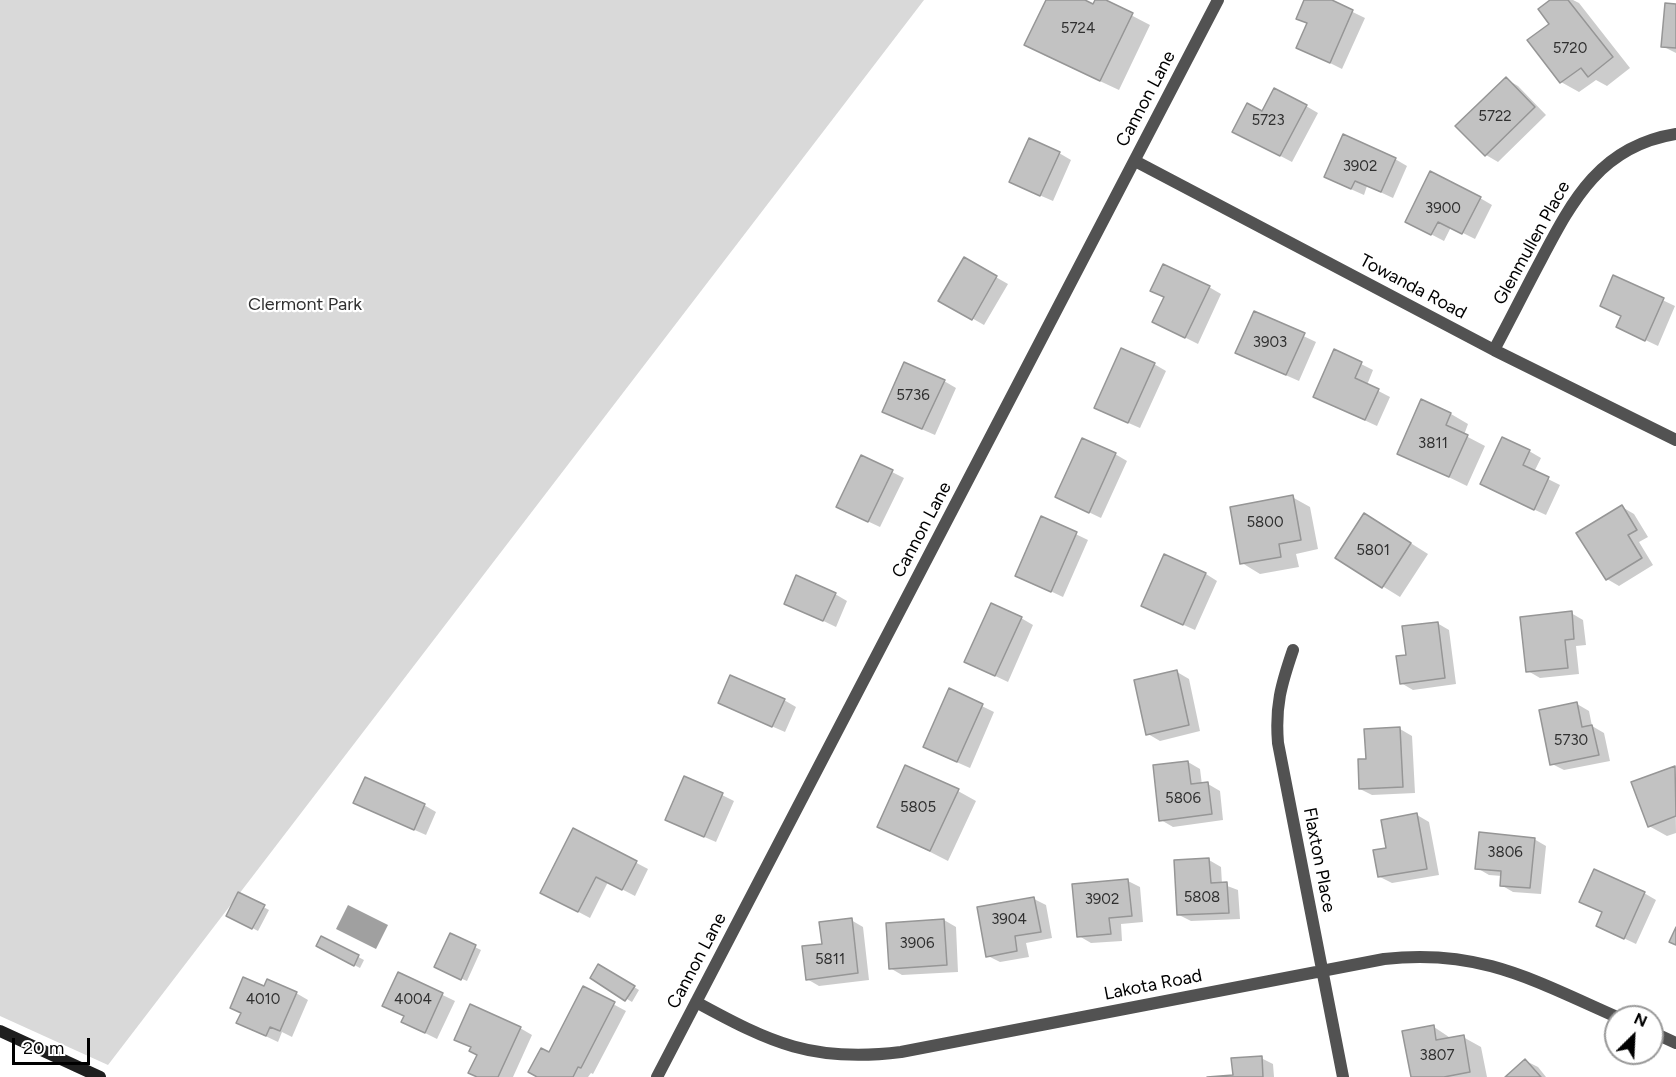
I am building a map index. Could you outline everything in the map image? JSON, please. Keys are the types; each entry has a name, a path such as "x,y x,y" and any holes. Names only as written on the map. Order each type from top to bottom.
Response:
{"main road":[{"path":"0,1031 100,1077"}],"street":[{"name":"Cannon Lane","path":"657,1077 1218,0"},
{"name":"Glenmullen Place","path":"1494,350 1568,209 1584,185 1622,153 1650,140 1676,134"},
{"name":"Towanda Road","path":"1135,161 1494,350 1676,440"},
{"name":"Flaxton Place","path":"1293,650 1279,691 1276,714 1278,743 1343,1077"},
{"name":"Lakota Road","path":"696,1002 783,1046 828,1055 869,1056 1416,955 1468,959 1533,980 1604,1011"}],"green space":[{"name":"Clermont Park","path":"0,0 924,0 108,1065 0,1016"}],"shaded area":[{"path":"348,905 388,925 376,949 336,929"}],"building":[{"path":"1046,0 1085,0 1093,4 1095,0 1106,0 1133,13 1100,81 1024,45"},
{"path":"1304,0 1332,0 1353,10 1330,63 1296,48 1307,23 1296,19"},
{"path":"1550,0 1568,0 1613,57 1588,77 1581,68 1560,83 1527,40 1549,24 1538,9"},
{"path":"1665,3 1676,4 1676,48 1661,47"},
{"path":"1506,77 1535,107 1485,156 1455,126"},
{"path":"1274,88 1307,105 1280,156 1232,132 1247,103 1262,111"},
{"path":"1343,134 1396,158 1381,192 1355,181 1351,189 1324,177"},
{"path":"1029,138 1060,152 1040,196 1009,182"},
{"path":"1430,171 1481,197 1462,234 1438,222 1431,235 1405,222"},
{"path":"964,257 997,276 972,320 938,301"},
{"path":"1163,264 1210,286 1185,338 1152,322 1164,297 1150,291"},
{"path":"1613,275 1664,298 1645,341 1616,327 1621,316 1600,306"},
{"path":"1254,311 1305,333 1286,375 1235,353"},
{"path":"1121,348 1155,363 1128,423 1094,408"},
{"path":"1334,349 1362,362 1355,378 1379,389 1365,420 1313,397"},
{"path":"904,362 945,380 922,429 882,412"},
{"path":"1421,399 1451,413 1446,425 1468,435 1449,477 1397,454"},
{"path":"1502,437 1530,450 1523,465 1549,477 1534,510 1480,484"},
{"path":"1082,438 1116,453 1089,513 1055,497"},
{"path":"861,455 893,470 868,522 836,507"},
{"path":"1293,495 1301,540 1279,544 1281,557 1240,564 1230,507"},
{"path":"1622,505 1637,530 1628,535 1642,558 1606,580 1576,533"},
{"path":"1364,513 1411,543 1382,588 1335,558"},
{"path":"1041,516 1077,532 1051,592 1015,576"},
{"path":"1164,554 1206,573 1183,625 1141,606"},
{"path":"796,575 836,593 823,621 784,604"},
{"path":"991,603 1022,617 995,676 964,662"},
{"path":"1572,611 1574,639 1565,640 1568,668 1526,672 1520,617"},
{"path":"1438,622 1445,678 1400,684 1396,656 1406,655 1402,626"},
{"path":"1177,670 1189,725 1146,735 1134,680"},
{"path":"730,675 785,699 772,727 718,703"},
{"path":"949,688 983,704 957,762 923,747"},
{"path":"1577,702 1582,727 1592,725 1599,755 1550,765 1539,710"},
{"path":"1400,727 1403,787 1359,789 1358,759 1366,759 1364,729"},
{"path":"1188,761 1191,784 1208,782 1212,814 1159,821 1153,765"},
{"path":"905,765 959,789 930,851 877,827"},
{"path":"1675,766 1676,816 1648,827 1631,782"},
{"path":"684,776 723,793 704,837 665,820"},
{"path":"365,777 425,804 414,830 353,803"},
{"path":"1417,813 1427,869 1378,877 1373,850 1386,848 1381,820"},
{"path":"573,828 637,861 622,890 596,877 578,912 540,893"},
{"path":"1479,832 1535,838 1530,888 1500,886 1501,871 1475,869"},
{"path":"1209,858 1211,883 1227,882 1229,913 1177,915 1174,860"},
{"path":"1594,869 1645,892 1624,939 1596,926 1602,912 1579,902"},
{"path":"1128,879 1132,916 1109,918 1111,934 1077,937 1072,884"},
{"path":"238,892 265,905 252,929 226,916"},
{"path":"1034,897 1041,932 1015,936 1017,951 986,957 977,907"},
{"path":"852,918 858,973 806,980 802,946 822,944 819,922"},
{"path":"944,919 947,965 889,969 886,923"},
{"path":"1676,927 1676,945 1669,942"},
{"path":"450,933 476,945 461,980 434,967"},
{"path":"321,936 359,955 354,966 316,946"},
{"path":"598,964 635,986 625,1001 590,978"},
{"path":"398,972 443,993 425,1033 401,1022 404,1016 382,1006"},
{"path":"243,977 264,986 267,979 297,992 280,1031 270,1027 266,1036 236,1023 241,1013 230,1008"},
{"path":"583,986 615,1002 581,1068 578,1067 573,1077 537,1077 528,1072 541,1048 549,1052"},
{"path":"470,1004 521,1027 498,1077 477,1077 468,1073 477,1055 469,1051 471,1047 454,1040"},
{"path":"1434,1025 1436,1040 1464,1035 1470,1072 1444,1077 1411,1077 1402,1031"},
{"path":"1262,1056 1263,1077 1207,1077 1233,1075 1231,1058"},
{"path":"1525,1059 1541,1077 1505,1077"}]}
